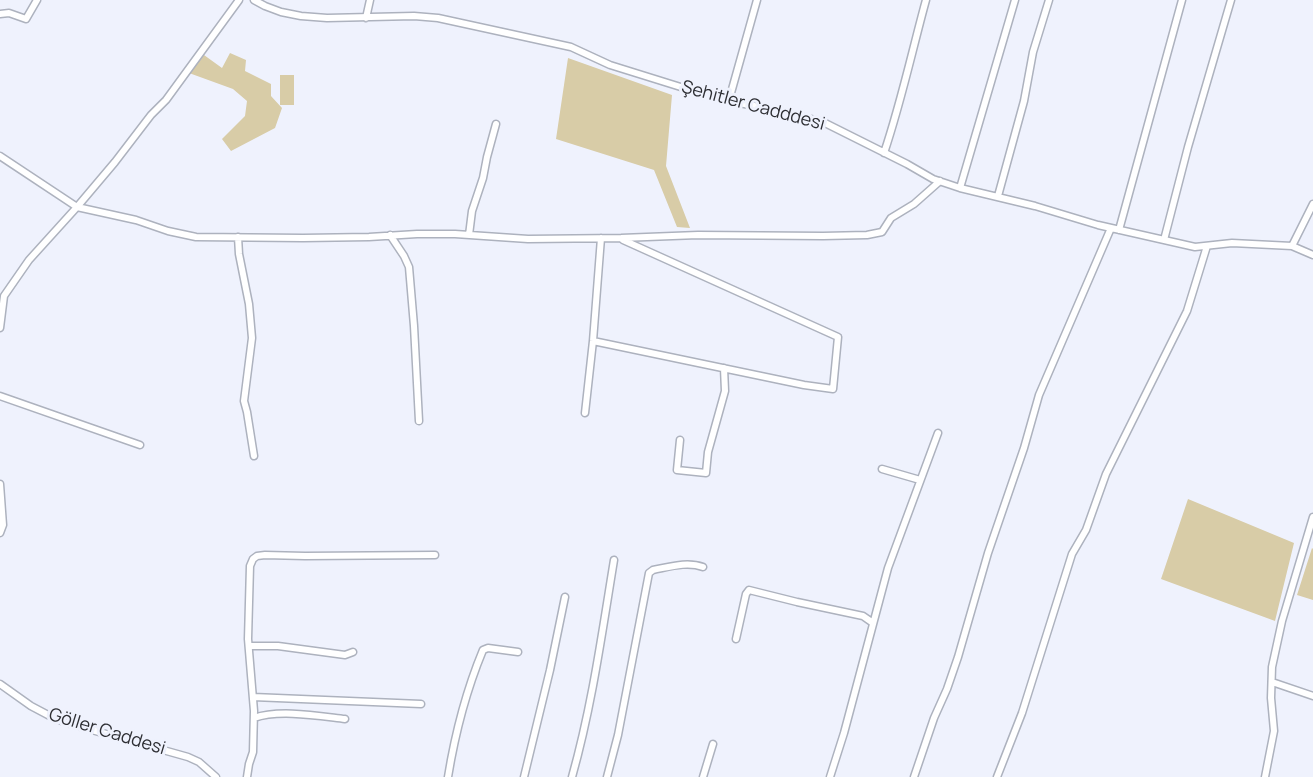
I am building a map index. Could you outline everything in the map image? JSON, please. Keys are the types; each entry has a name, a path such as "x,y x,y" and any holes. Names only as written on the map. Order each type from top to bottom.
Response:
{"street":[{"path":"0,14 9,13 26,19 37,0"},
{"path":"0,328 4,296 29,260 77,207 166,99 239,0"},
{"name":"Şehitler Cadddesi","path":"254,0 280,12 301,16 438,18 571,47 610,64 729,100 823,122 940,181 960,188 998,196 1111,228 1195,247 1232,243 1292,246 1313,255"},
{"path":"366,18 370,0"},
{"path":"729,100 757,0"},
{"path":"884,153 926,0"},
{"path":"960,188 1015,0"},
{"path":"998,196 1024,101 1033,52 1050,0"},
{"path":"1119,230 1182,0"},
{"path":"1164,240 1188,147 1231,0"},
{"path":"469,235 472,211 483,178 496,124"},
{"path":"0,156 77,207 136,220 168,231 196,237 303,238 417,234 528,239 698,235 867,235 882,232 891,218 914,204 940,181"},
{"path":"1292,246 1313,204"},
{"path":"914,777 958,657 988,553 1024,448 1039,395 1111,228"},
{"path":"390,235 409,267 419,421"},
{"path":"238,237 252,338 244,401 254,456"},
{"path":"585,413 593,341 600,238"},
{"path":"593,341 833,389 838,337 621,238"},
{"path":"997,777 1022,713 1072,554 1086,530 1106,474 1187,311 1207,246"},
{"path":"680,440 677,470 706,473 708,452 725,391 724,368"},
{"path":"0,396 140,445"},
{"path":"830,777 888,568 938,433"},
{"path":"882,469 920,480"},
{"path":"0,484 3,525 0,533"},
{"path":"1265,777 1274,732 1271,698 1272,667 1282,621 1313,517"},
{"path":"247,777 253,752 254,718 249,646 250,566 253,559 257,555 435,555"},
{"path":"572,777 591,700 614,560"},
{"path":"607,777 627,690 649,573 653,570 686,564 703,567"},
{"path":"736,639 746,594 749,591 863,616 873,622"},
{"path":"525,777 564,597"},
{"path":"249,646 278,646 345,655 353,652"},
{"path":"448,777 455,737 483,650 488,648 518,652"},
{"path":"1272,682 1313,696"},
{"name":"Göller Caddesi","path":"0,684 48,715 90,730 188,757 200,762 216,777"},
{"path":"253,697 421,704"},
{"path":"254,718 275,714 345,719"},
{"path":"703,777 713,744"}],"shaded area":[{"path":"230,53 246,60 245,71 271,84 271,96 282,108 275,128 231,151 222,139 245,116 247,101 233,89 189,73 204,55 222,68"},
{"path":"568,58 672,95 666,166 690,228 677,227 654,170 556,139"},
{"path":"280,75 294,75 294,105 280,105"},
{"path":"1188,499 1294,543 1275,621 1161,579"},
{"path":"1313,549 1313,600 1297,595"}]}
